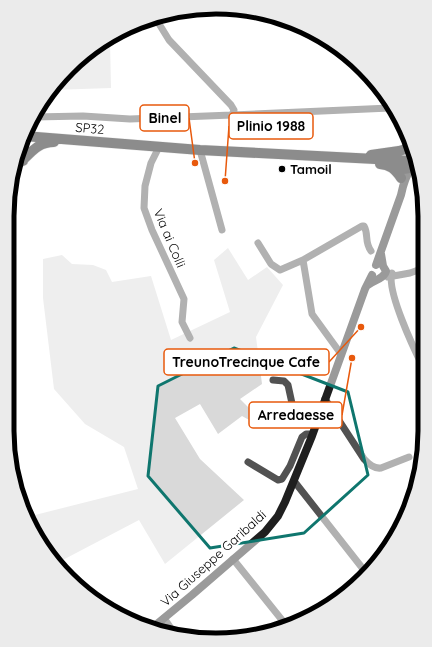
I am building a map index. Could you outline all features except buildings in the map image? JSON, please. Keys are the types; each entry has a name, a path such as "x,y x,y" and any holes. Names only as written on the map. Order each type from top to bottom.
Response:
{"main road":[{"path":"33,130 56,133 68,139"},
{"name":"SP32","path":"30,136 200,150 319,156 367,158 404,154"},
{"path":"22,160 41,144 48,142 60,142 68,139"},
{"path":"404,154 405,169 411,165"},
{"path":"367,158 371,162 385,164 392,167 402,182"}],"street":[{"path":"158,23 168,40 230,105 234,110 232,115"},
{"path":"40,117 83,116 130,120 387,108"},
{"name":"Via ai Colli","path":"159,147 151,163 145,186 144,208 152,230 184,299 182,322 190,338"},
{"path":"200,150 222,230"},
{"path":"402,182 404,154"},
{"name":"Via Giuseppe Garibaldi","path":"157,624 265,532 278,516 294,481 365,289 382,273 381,252 401,195 402,182 412,167"},
{"path":"258,243 271,264 280,270 303,260 362,226 366,229 367,245 371,251"},
{"path":"303,260 312,314 341,354"},
{"path":"382,273 400,275 418,270"},
{"path":"382,273 393,292 405,327 418,357"},
{"path":"273,380 284,381 288,385 293,408"},
{"path":"325,399 364,459 370,465 378,469 409,457"},
{"path":"271,416 293,408 320,413"},
{"path":"248,462 278,480 282,479 290,466 302,437 306,434 312,434"},
{"path":"294,481 363,569"},
{"path":"233,559 283,621"},
{"path":"164,618 170,627"}],"highlighted area":[{"path":"234,348 348,392 368,475 304,533 210,548 148,476 158,386"}],"shaded area":[{"path":"110,44 111,88 59,90 83,64"},
{"path":"228,248 248,280 267,267 283,285 256,337 262,384 240,399 260,419 264,428 242,416 218,434 200,404 175,418 200,459 244,500 165,564 139,520 61,561 41,532 35,515 138,489 124,447 85,424 54,389 43,298 43,259 62,255 72,264 93,265 106,270 112,282 151,276 171,340 230,312 214,260"}],"place":[{"name":"Binel","path":"195,163"},
{"name":"Tamoil","path":"282,169"},
{"name":"Plinio 1988","path":"225,181"},
{"name":"TreunoTrecinque Cafe","path":"361,327"},
{"name":"Arredaesse","path":"352,358"}]}
